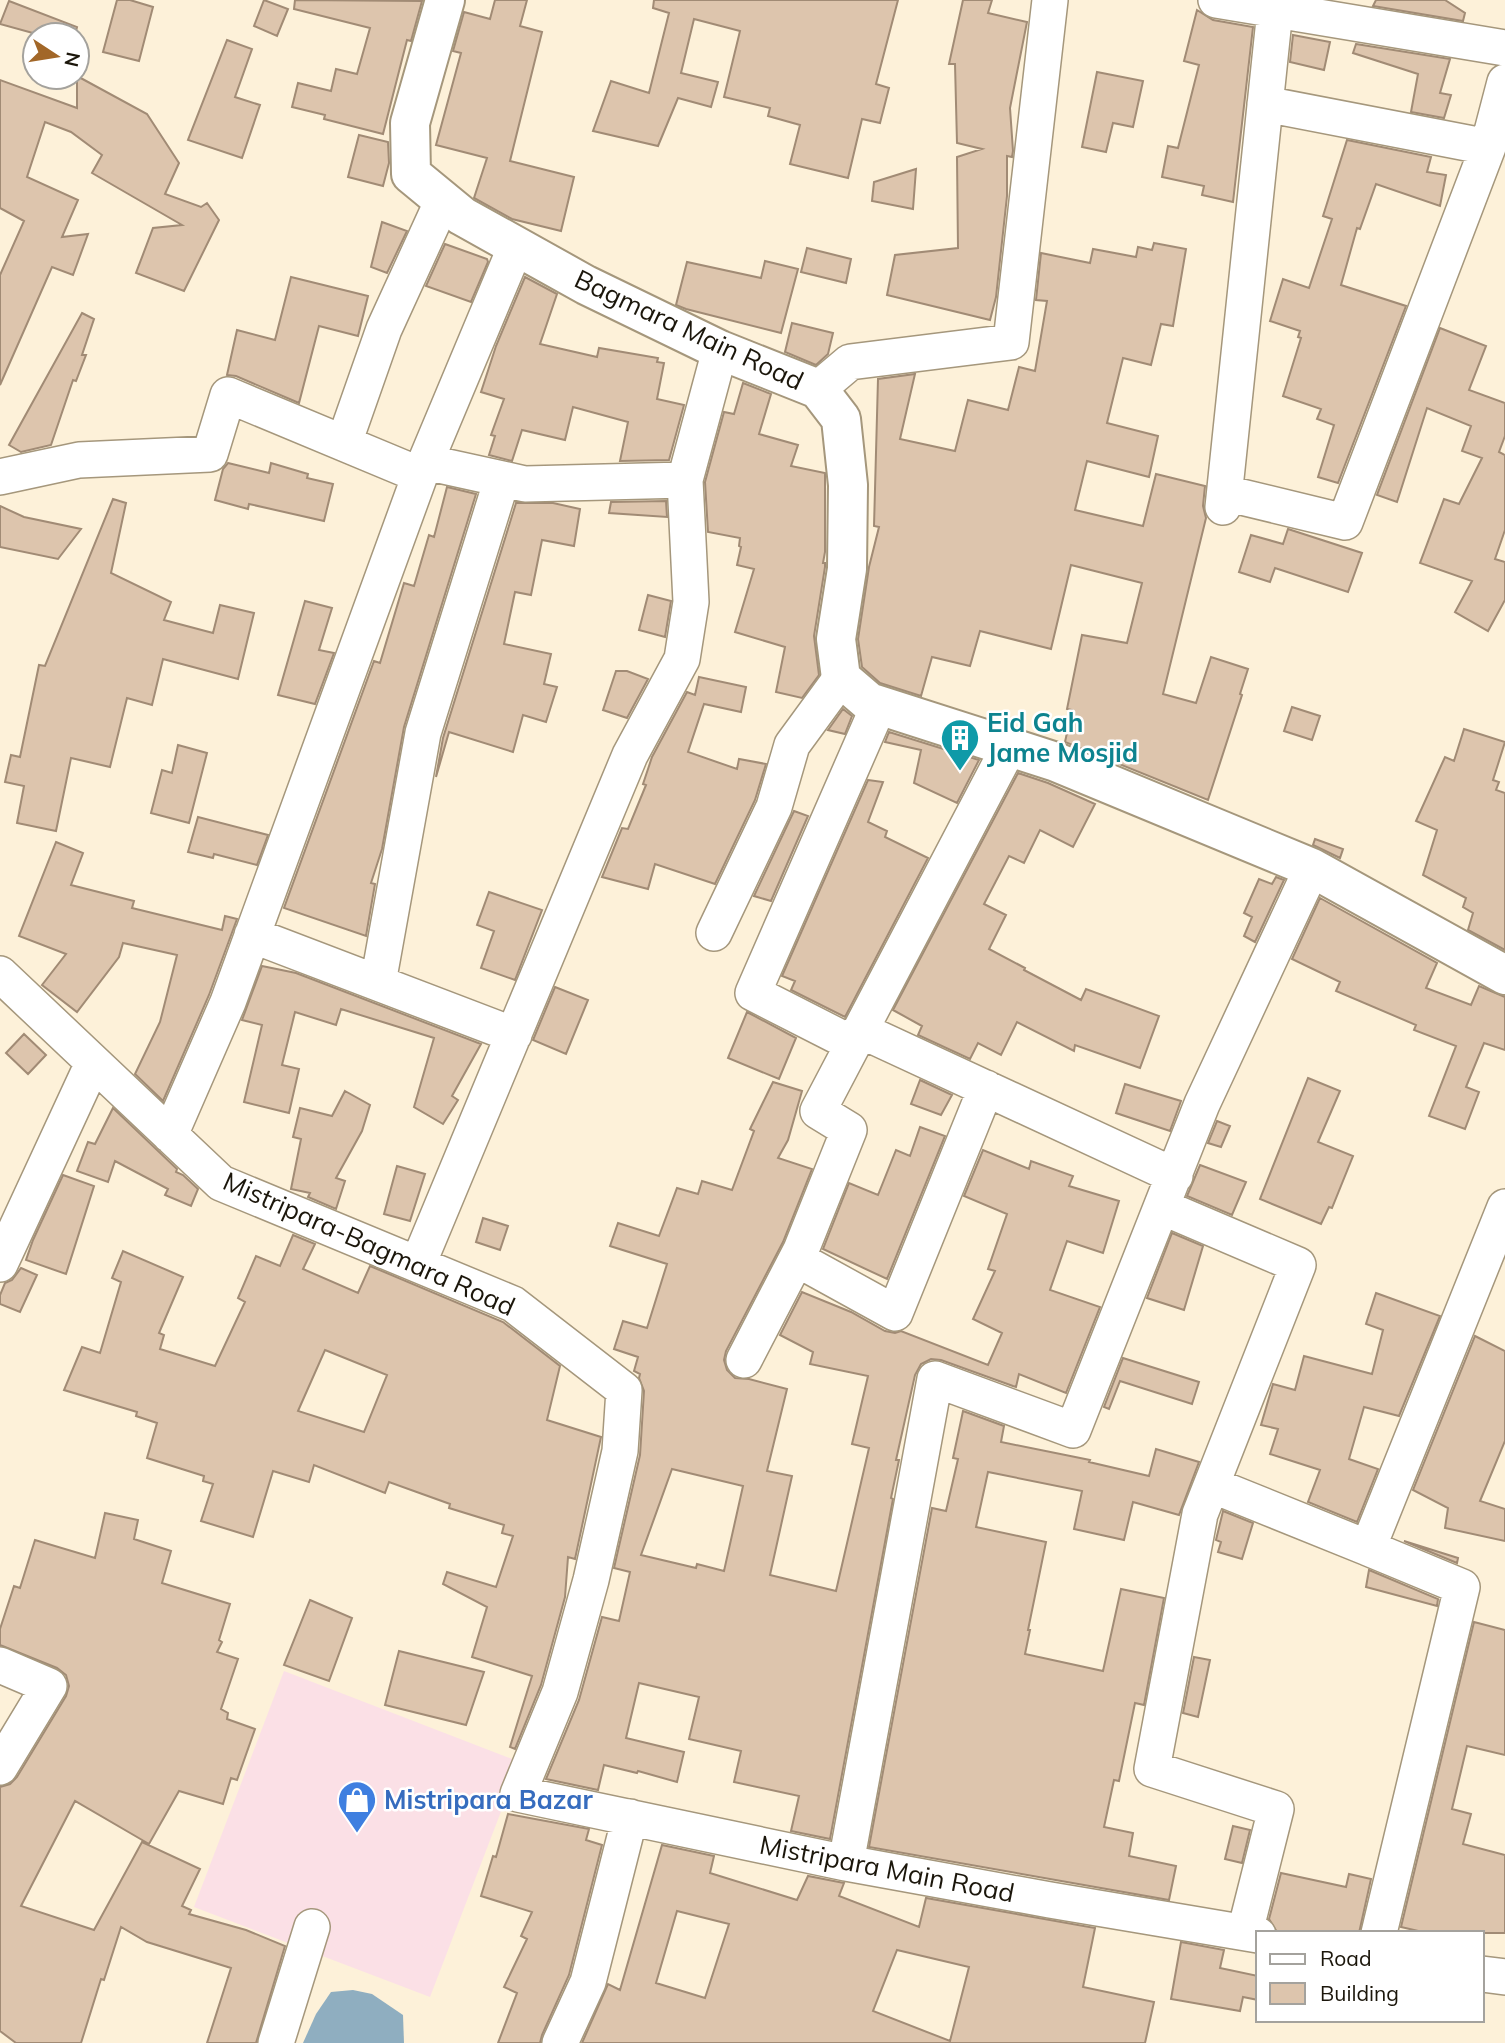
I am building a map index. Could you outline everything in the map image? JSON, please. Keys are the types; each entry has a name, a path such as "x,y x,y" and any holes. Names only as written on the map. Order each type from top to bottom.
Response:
{"street":[{"name":"Bagmara Main Road","path":"445,0 410,123 411,174 462,216 586,285 720,350 818,389 841,419 848,485 847,569 835,639 841,678"},
{"path":"818,389 850,362 1012,342 1051,0"},
{"path":"1216,0 1505,48"},
{"path":"1275,10 1224,500 1345,522 1488,147 1505,82"},
{"path":"1265,104 1488,147"},
{"path":"344,443 384,329 443,200"},
{"path":"170,1135 228,1002 423,468 516,246"},
{"path":"418,1264 630,755 682,659 691,602 685,480 720,350"},
{"path":"0,477 79,460 210,454 228,394 344,443 423,468 526,484 685,480"},
{"path":"377,983 423,733 502,479"},
{"path":"714,933 774,807 792,745 841,678 869,702 1056,762 1312,868 1505,975"},
{"path":"879,705 752,993 986,1088 1298,1265 1200,1514 1152,1769 1276,1809 1252,1933"},
{"path":"744,1360 797,1259 849,1130 818,1111 1009,747"},
{"path":"846,1863 935,1379 1073,1430 1202,1104 1312,868"},
{"path":"252,935 514,1035"},
{"name":"Mistripara-Bagmara Road","path":"0,974 221,1183 513,1304 624,1390 620,1451 592,1580 560,1692 518,1794"},
{"path":"0,1264 93,1063"},
{"path":"797,1259 895,1313 986,1088"},
{"path":"1368,1548 1494,1268 1505,1207"},
{"path":"1212,1485 1462,1587 1379,1931"},
{"path":"0,1665 49,1686 0,1767"},
{"name":"Mistripara Main Road","path":"518,1794 846,1863 1252,1933"},
{"path":"560,2043 588,1982 630,1817"},
{"path":"275,2043 312,1927"},
{"path":"1484,1974 1505,1977"}],"shaded area":[{"name":"Mistripara Bazar","path":"284,1671 520,1762 430,1997 194,1907"}],"water":[{"path":"353,1990 372,1994 403,2015 404,2043 303,2043 316,2014 331,1992"}],"building":[{"path":"117,0 130,0 153,7 139,61 103,52"},
{"path":"264,0 288,9 277,36 254,26"},
{"path":"295,0 422,1 411,41 407,40 383,134 324,119 325,115 292,107 298,83 331,91 336,69 357,74 370,28 294,9"},
{"path":"495,0 527,0 520,26 542,32 510,161 574,177 561,231 512,219 474,198 487,158 436,145 461,53 453,51 464,12 490,19"},
{"path":"654,0 898,0 876,84 889,88 880,123 862,119 848,178 790,164 800,125 768,116 770,108 724,97 740,31 694,19 681,73 718,82 711,107 678,98 658,146 593,131 611,81 649,93 669,13 653,8"},
{"path":"963,0 992,0 988,13 1027,22 1010,108 1013,151 1012,157 1007,156 1007,196 996,297 990,320 887,295 895,255 958,248 957,157 982,149 957,143 955,64 949,64"},
{"path":"1376,0 1445,0 1465,13 1463,21 1373,6"},
{"path":"9,1 61,21 21,21 21,30 0,24"},
{"path":"1197,10 1213,20 1253,27 1233,202 1202,195 1204,186 1162,177 1168,146 1178,148 1199,65 1184,61"},
{"path":"1293,35 1330,42 1324,70 1290,62"},
{"path":"227,40 252,49 235,97 260,105 242,158 188,140"},
{"path":"1356,44 1450,59 1440,93 1451,95 1444,118 1411,112 1418,74 1353,53"},
{"path":"1097,72 1143,81 1133,127 1113,123 1106,152 1082,147"},
{"path":"0,80 21,88 21,91 30,91 77,108 77,91 91,91 91,84 147,114 179,163 165,194 201,207 207,203 219,220 184,291 136,273 153,228 182,225 92,173 102,155 71,132 45,122 27,177 78,200 62,237 88,234 73,275 52,267 0,385 0,275 24,221 0,208"},
{"path":"359,135 388,142 389,163 383,186 348,177"},
{"path":"1347,140 1431,157 1427,172 1446,175 1440,206 1376,184 1360,229 1357,228 1341,285 1406,306 1338,483 1318,477 1334,425 1317,419 1321,409 1283,396 1301,338 1298,337 1300,331 1270,321 1283,279 1309,288 1332,219 1323,216"},
{"path":"916,169 913,209 872,201 874,182"},
{"path":"382,222 407,231 387,273 371,267"},
{"path":"1154,243 1186,249 1173,326 1161,324 1151,365 1123,358 1107,423 1158,436 1149,477 1087,461 1075,510 1143,526 1156,474 1205,486 1203,506 1206,518 1163,694 1196,703 1211,657 1248,669 1208,800 1065,742 1072,710 1067,709 1082,635 1127,643 1142,583 1071,565 1051,649 980,631 970,666 932,657 921,696 880,683 862,667 858,639 869,567 879,527 874,526 878,379 915,374 900,439 955,451 968,400 1008,410 1019,367 1035,371 1047,301 1036,300 1041,253 1090,263 1093,249 1136,257 1138,247 1152,250"},
{"path":"445,244 487,259 471,302 426,286"},
{"path":"807,248 851,259 846,283 801,272"},
{"path":"765,261 798,269 781,333 676,305 687,262 761,278"},
{"path":"291,277 368,296 358,336 319,326 299,403 236,376 227,375 237,330 275,340"},
{"path":"525,277 557,294 540,344 597,357 599,348 658,358 657,362 664,363 657,399 684,405 669,460 620,461 628,422 573,407 565,440 522,430 512,461 489,455 495,436 491,435 504,399 481,392 496,346"},
{"path":"82,313 94,319 82,355 86,355 76,381 73,380 51,445 21,452 9,445"},
{"path":"792,323 833,333 828,354 816,365 785,352"},
{"path":"1440,328 1486,346 1469,390 1505,403 1505,436 1499,452 1505,455 1505,530 1495,559 1505,562 1505,600 1488,631 1455,612 1472,581 1420,563 1444,499 1459,504 1482,458 1462,451 1471,426 1427,408 1397,502 1377,495"},
{"path":"743,383 771,394 759,434 798,445 791,466 825,473 825,567 814,636 819,675 802,698 776,692 785,647 735,632 754,569 737,565 740,538 708,532 705,482 724,412 734,414"},
{"path":"228,463 269,473 271,463 308,474 307,478 333,484 324,521 249,504 248,509 215,500 223,469"},
{"path":"447,487 476,494 404,727 382,849 371,883 375,884 366,936 284,908 374,661 380,663 404,583 414,586 429,535 434,537"},
{"path":"113,499 126,503 111,573 171,602 164,620 213,633 220,605 254,613 238,679 163,659 152,705 127,698 110,767 71,758 56,831 17,823 24,786 5,782 11,755 20,757 39,665 45,666"},
{"path":"666,501 667,517 609,513 611,502"},
{"path":"516,503 553,503 580,509 574,546 542,540 531,595 515,592 504,644 551,654 544,684 557,687 546,722 523,715 513,752 449,732 436,777 443,738"},
{"path":"0,506 24,517 81,529 58,559 0,547"},
{"path":"1288,529 1362,553 1348,592 1275,568 1270,582 1239,572 1251,535 1283,544"},
{"path":"648,595 671,601 665,637 639,630"},
{"path":"305,601 332,608 319,650 334,653 315,704 278,695"},
{"path":"616,671 627,671 648,679 627,718 603,710"},
{"path":"699,677 746,687 741,712 704,704 688,752 737,769 739,759 766,764 755,800 715,884 655,864 648,889 602,877 622,828 628,829 646,785 643,784 652,757 687,692 695,695"},
{"path":"1292,707 1320,716 1312,740 1284,731"},
{"path":"843,709 852,716 845,734 828,730"},
{"path":"1464,729 1505,742 1493,780 1499,782 1496,790 1505,793 1505,950 1468,930 1473,913 1463,907 1466,898 1423,875 1437,830 1416,821 1445,757 1454,761"},
{"path":"889,732 979,760 957,803 914,783 921,750 885,742"},
{"path":"178,745 207,753 189,823 151,813 162,770 172,773"},
{"path":"1018,773 1095,804 1073,847 1040,830 1024,863 1009,856 984,904 1006,915 989,949 1081,1000 1086,989 1159,1016 1140,1068 1075,1045 1074,1051 1017,1022 1001,1055 978,1043 970,1059 918,1035 922,1026 893,1010"},
{"path":"868,780 883,782 868,822 887,831 885,837 928,858 845,1017 791,990 795,981 782,976"},
{"path":"794,811 808,816 771,901 754,896"},
{"path":"198,817 268,835 257,865 214,854 213,858 188,852"},
{"path":"1315,839 1343,849 1340,858 1313,845"},
{"path":"56,842 83,853 71,885 134,901 132,908 222,930 225,916 237,919 209,995 163,1101 135,1074 160,1022 177,955 123,943 119,957 77,1012 42,985 66,954 19,936"},
{"path":"1276,877 1284,880 1255,942 1244,936 1252,917 1244,913 1259,879 1272,884"},
{"path":"489,892 542,910 515,980 481,968 494,931 477,925"},
{"path":"1320,898 1437,963 1426,988 1471,1005 1479,986 1505,997 1505,1050 1484,1043 1466,1087 1479,1092 1465,1129 1429,1116 1456,1046 1414,1030 1416,1025 1336,991 1340,982 1292,959"},
{"path":"262,966 296,973 481,1044 452,1096 458,1100 443,1124 414,1107 434,1038 341,1009 336,1025 295,1012 282,1065 299,1069 289,1113 244,1102 262,1025 242,1020"},
{"path":"555,987 588,1000 566,1054 533,1040"},
{"path":"747,1012 796,1038 779,1079 728,1058"},
{"path":"24,1034 46,1055 28,1074 6,1053"},
{"path":"1308,1078 1340,1091 1318,1142 1353,1156 1332,1208 1329,1207 1321,1224 1260,1199"},
{"path":"920,1080 952,1095 941,1115 911,1104"},
{"path":"773,1082 802,1091 788,1140 778,1158 812,1169 783,1242 726,1351 724,1360 727,1370 735,1378 787,1389 767,1471 792,1476 770,1575 836,1591 869,1448 852,1444 868,1376 810,1364 813,1352 780,1335 802,1292 851,1312 885,1331 901,1331 988,1365 1002,1333 973,1319 995,1271 988,1269 1007,1214 964,1196 983,1150 1029,1169 1031,1161 1073,1176 1069,1186 1119,1201 1103,1253 1067,1241 1050,1290 1100,1307 1066,1393 1019,1374 1016,1387 941,1360 931,1359 921,1364 915,1375 896,1460 899,1460 891,1498 893,1499 830,1839 791,1831 799,1796 734,1782 741,1751 689,1739 699,1697 639,1683 626,1738 684,1752 677,1782 604,1765 598,1790 546,1779 579,1700 602,1617 619,1621 630,1572 614,1568 640,1455 644,1391 640,1374 634,1371 638,1357 614,1349 623,1321 647,1328 667,1264 610,1246 618,1223 659,1236 677,1188 698,1194 702,1181 732,1190 754,1131 750,1129","holes":["672,1469 743,1486 724,1571 697,1564 696,1568 641,1555"]},
{"path":"1125,1084 1181,1101 1170,1131 1116,1113"},
{"path":"345,1091 370,1105 362,1131 336,1178 345,1181 336,1209 308,1197 310,1193 291,1189 301,1139 293,1137 300,1108 332,1116"},
{"path":"113,1108 177,1169 176,1172 198,1189 191,1206 165,1195 168,1189 115,1161 108,1182 77,1171 88,1142 95,1144"},
{"path":"1217,1121 1230,1126 1221,1147 1208,1143"},
{"path":"920,1127 945,1136 887,1279 823,1249 849,1183 878,1195 896,1150 910,1156"},
{"path":"1200,1165 1246,1182 1232,1215 1187,1196"},
{"path":"397,1166 425,1174 410,1221 384,1214"},
{"path":"63,1175 94,1186 66,1274 26,1260"},
{"path":"483,1218 508,1226 500,1250 476,1242"},
{"path":"1172,1233 1203,1246 1184,1310 1147,1298"},
{"path":"293,1235 315,1244 303,1269 358,1293 370,1266 503,1322 560,1366 547,1420 601,1437 575,1559 568,1557 565,1597 541,1685 515,1749 510,1747 532,1676 472,1657 487,1607 443,1584 447,1572 496,1587 513,1536 502,1533 504,1525 449,1508 450,1504 389,1482 385,1493 314,1465 309,1482 273,1471 253,1537 201,1521 213,1484 203,1481 204,1476 147,1458 157,1423 136,1416 137,1412 64,1390 82,1347 100,1353 121,1282 112,1278 123,1251 183,1277 159,1333 164,1335 160,1349 215,1366 245,1302 238,1298 256,1256 280,1266","holes":["325,1350 387,1375 364,1432 298,1411"]},
{"path":"21,1268 37,1275 20,1312 0,1304 0,1295 5,1283 12,1280"},
{"path":"1376,1293 1440,1316 1399,1416 1364,1407 1349,1459 1378,1469 1357,1522 1308,1502 1320,1470 1270,1454 1278,1429 1261,1425 1273,1384 1295,1390 1304,1356 1372,1374 1383,1330 1366,1324"},
{"path":"1475,1336 1505,1351 1505,1441 1480,1501 1505,1509 1505,1541 1445,1528 1448,1508 1413,1490"},
{"path":"1123,1358 1199,1382 1192,1404 1120,1381 1109,1409 1104,1407"},
{"path":"963,1411 1004,1426 1001,1442 1090,1460 1089,1462 1149,1476 1156,1449 1199,1462 1179,1515 1133,1502 1124,1540 1074,1529 1082,1491 988,1472 976,1527 1046,1542 1025,1654 1103,1671 1121,1589 1164,1598 1144,1705 1135,1703 1119,1781 1114,1780 1104,1827 1133,1833 1129,1856 1176,1866 1169,1900 869,1847 932,1508 946,1511 958,1459 953,1458"},
{"path":"1223,1511 1253,1523 1242,1559 1218,1552 1221,1542 1216,1540"},
{"path":"105,1513 138,1520 134,1539 171,1551 162,1583 230,1604 219,1640 222,1642 217,1652 238,1659 221,1709 228,1713 227,1719 255,1729 237,1780 231,1778 223,1804 179,1791 149,1844 75,1801 21,1906 94,1930 142,1842 200,1869 182,1906 191,1910 189,1914 246,1930 285,1946 256,2043 207,2043 231,1968 147,1942 121,1927 81,2043 16,2043 0,2031 0,1787 10,1784 17,1777 66,1696 69,1686 66,1675 57,1668 0,1645 0,1629 14,1586 20,1588 35,1540 95,1558"},
{"path":"1404,1541 1458,1558 1457,1563"},
{"path":"1369,1570 1438,1599 1437,1606 1366,1587"},
{"path":"310,1600 352,1618 329,1681 284,1665"},
{"path":"1474,1622 1505,1630 1505,1755 1467,1746 1452,1809 1471,1814 1463,1844 1505,1855 1505,1933 1418,1931 1401,1927"},
{"path":"399,1651 484,1672 466,1725 385,1705"},
{"path":"1194,1657 1210,1660 1198,1717 1183,1713"},
{"path":"508,1814 589,1829 586,1840 602,1845 569,1975 540,2043 498,2043 517,1993 504,1987 527,1939 521,1936 532,1912 481,1896"},
{"path":"1233,1826 1250,1830 1242,1863 1225,1859"},
{"path":"662,1845 714,1856 710,1873 797,1900 808,1876 844,1883 839,1896 919,1927 926,1898 1095,1928 1083,1987 1154,2002 1145,2043 582,2043 608,1984 620,1990","holes":["677,1911 729,1924 705,1998 656,1983","897,1950 969,1967 950,2041 873,2011"]},
{"path":"1281,1873 1346,1887 1349,1874 1371,1879 1359,1931 1276,1931 1269,1919"},
{"path":"1181,1942 1224,1950 1220,1968 1256,1976 1256,2000 1243,1997 1240,2011 1171,1999"}],"place":[{"name":"Eid Gah Jame Mosjid","path":"960,772"},
{"name":"Mistripara Bazar","path":"357,1834"}]}
